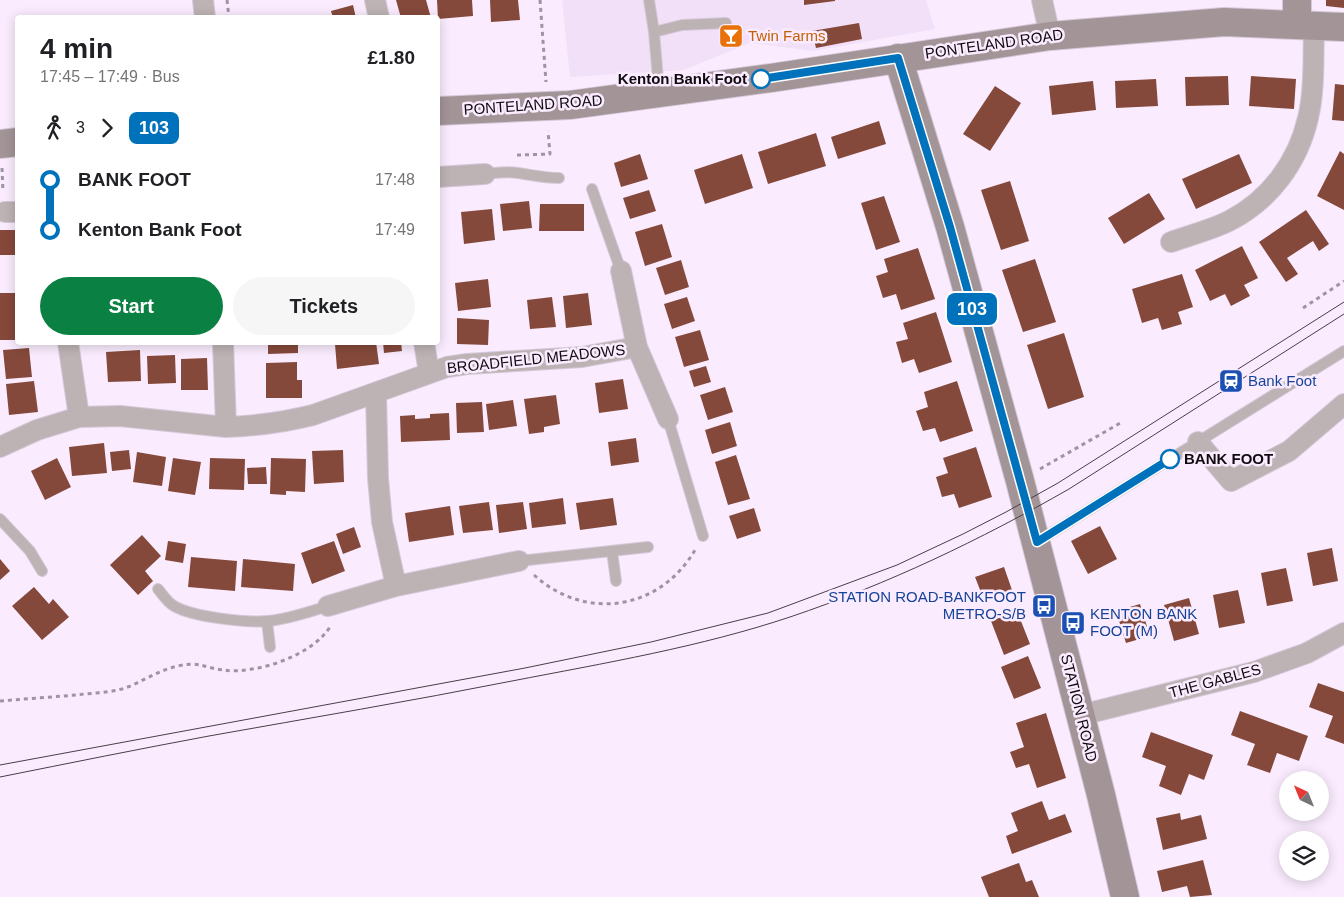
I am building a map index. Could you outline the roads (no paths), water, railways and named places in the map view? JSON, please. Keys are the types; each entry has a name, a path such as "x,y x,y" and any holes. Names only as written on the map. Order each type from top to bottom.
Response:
{"main road":[{"name":"PONTELAND ROAD","path":"440,111 547,97 659,93 1050,36 1302,17 1344,27"},
{"name":"STATION ROAD","path":"898,58 950,227 1037,542 1125,897"},
{"path":"0,144 15,142"}],"street":[{"path":"203,0 205,15"},
{"path":"375,0 378,15"},
{"path":"1042,0 1050,36"},
{"path":"1171,242 1227,222 1249,210 1272,189 1291,164 1309,117 1312,85 1302,17"},
{"path":"440,177 485,174"},
{"path":"621,271 637,347 668,419"},
{"path":"68,345 79,417"},
{"path":"223,345 226,427"},
{"path":"424,345 429,373"},
{"name":"BROADFIELD MEADOWS","path":"0,446 37,430 79,417 120,416 226,427 244,427 292,420 314,416 447,367 467,364 582,357 637,347"},
{"path":"376,394 378,478 382,522 396,586"},
{"path":"1198,442 1231,481 1289,451 1344,404"},
{"path":"328,606 396,586 519,561"},
{"name":"THE GABLES","path":"1081,715 1254,672 1307,652 1344,633"}],"lane":[{"path":"649,0 654,32 659,93"},
{"path":"654,32 682,25 726,23"},
{"path":"485,174 518,172 539,178 559,178"},
{"path":"592,189 621,271"},
{"path":"1037,542 1344,351"},
{"path":"668,419 703,536"},
{"path":"0,519 30,551 42,571"},
{"path":"519,561 648,547"},
{"path":"612,551 616,581"},
{"path":"158,589 174,606 215,617 267,621 293,617 328,606"},
{"path":"267,621 270,646"}],"tram line":[{"path":"0,765 525,668 651,642 768,613 897,565 1006,512 1058,483 1344,302"},
{"path":"0,777 183,741 436,696 617,661 687,646 790,617 862,590 933,560 1035,508 1069,489 1344,314"}],"place":[{"name":"Twin Farms","path":"731,36"},
{"name":"Kenton Bank Foot","path":"761,79"},
{"name":"Bank Foot","path":"1231,381"},
{"name":"BANK FOOT","path":"1170,459"},
{"name":"STATION ROAD-BANKFOOT METRO-S/B","path":"1044,606"},
{"name":"KENTON BANK FOOT (M)","path":"1073,623"}]}
